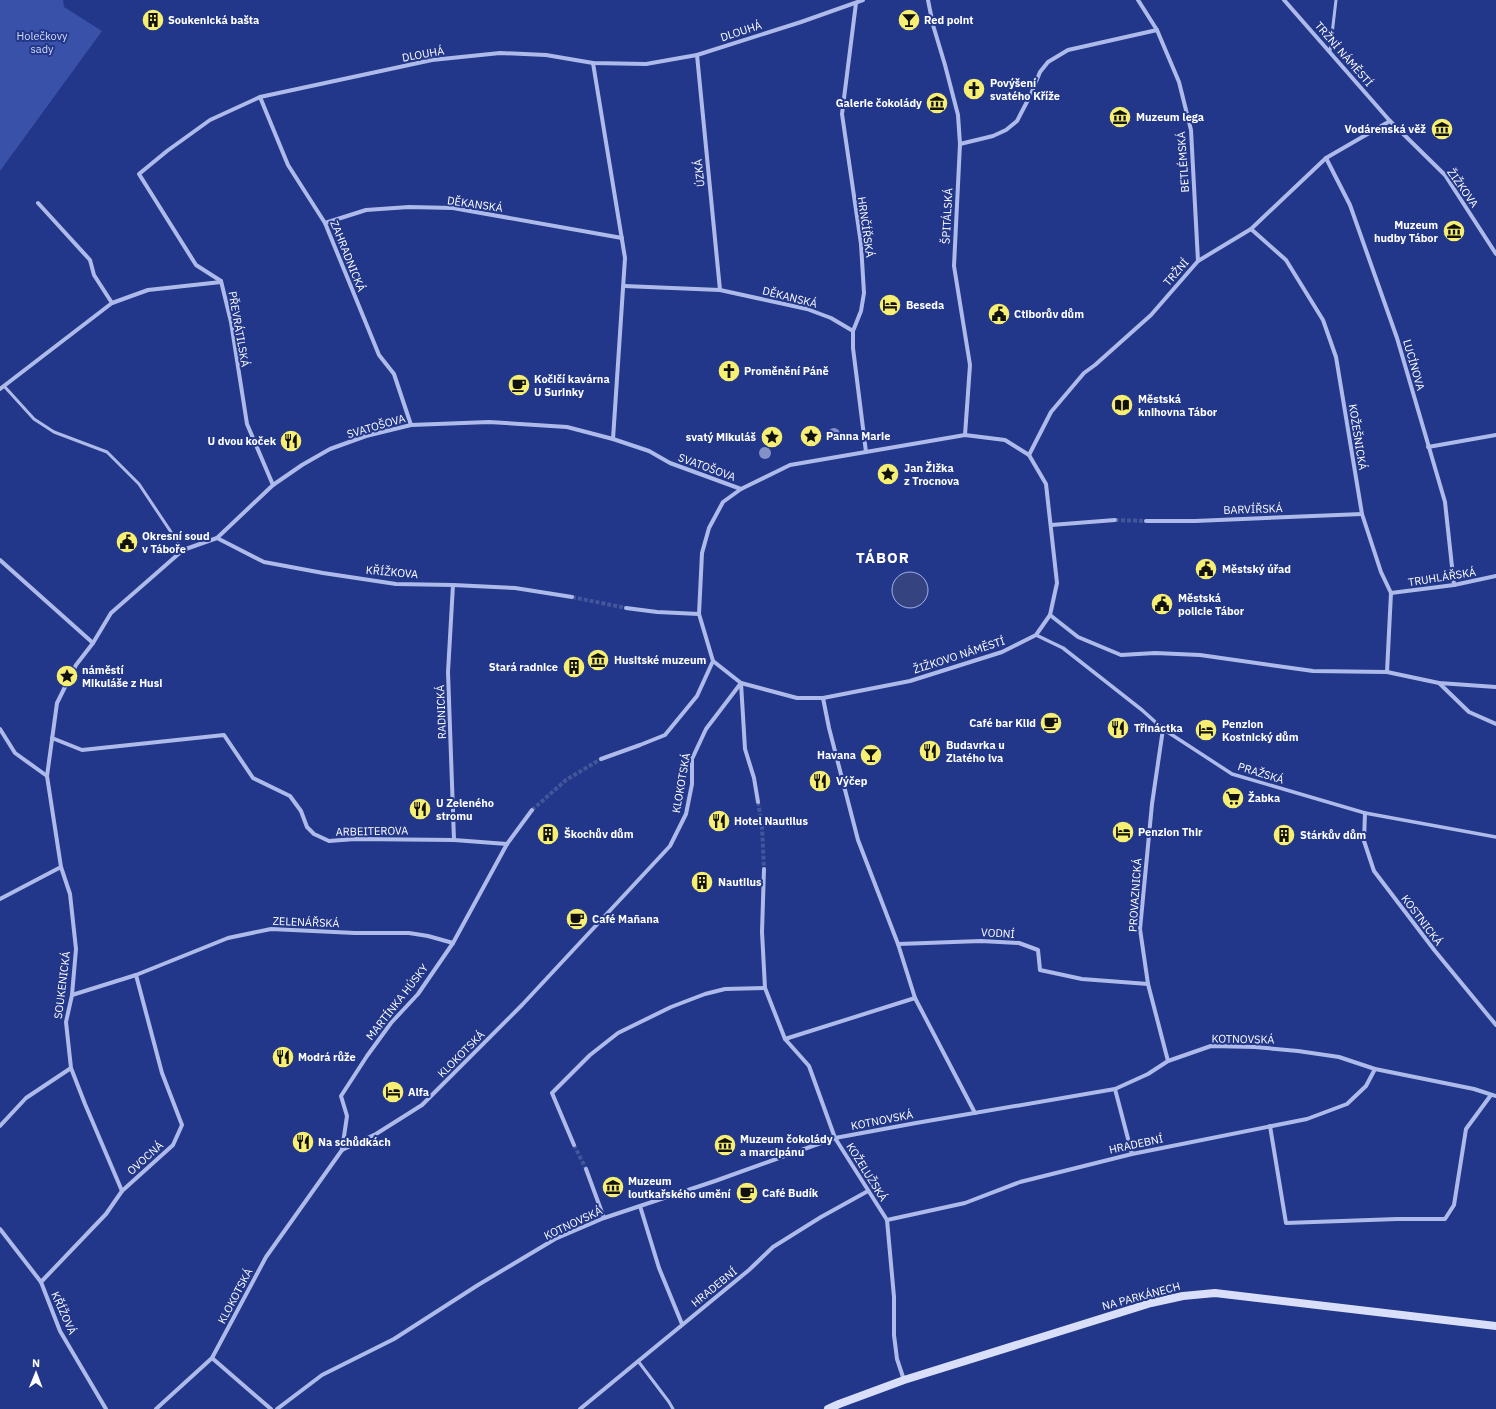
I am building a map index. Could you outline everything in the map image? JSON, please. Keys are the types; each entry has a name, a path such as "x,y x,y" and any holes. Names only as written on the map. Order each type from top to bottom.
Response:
{"main road":[{"name":"NA PARKÁNECH","path":"828,1409 904,1380 1151,1303 1199,1294 1215,1293 1496,1326"}],"street":[{"name":"DLOUHÁ","path":"221,282 196,265 139,174 167,151 210,120 260,97 432,60 500,53 546,55 592,63 646,64 696,55 863,0"},
{"name":"ŠPITÁLSKÁ","path":"928,0 933,25 958,115 960,144 954,266 970,365 965,435"},
{"name":"BETLÉMSKÁ","path":"1138,0 1156,30 1179,82 1191,130 1198,261"},
{"name":"TRŽNÍ NÁMĚSTÍ","path":"1284,0 1390,121"},
{"name":"HRNČÍŘSKÁ","path":"856,3 842,114 861,244 864,293 861,311 853,331 853,348 866,452"},
{"path":"960,144 993,136 1006,130 1017,121 1031,94 1040,72 1048,62 1068,50 1156,30"},
{"name":"ÚZKÁ","path":"696,55 720,290"},
{"path":"592,63 626,258 613,439"},
{"name":"ZAHRADNICKÁ","path":"260,97 288,165 325,223 379,355 394,374 411,425"},
{"name":"TRŽNÍ","path":"1029,455 1051,412 1084,373 1151,315 1198,261 1251,229 1326,158 1390,121"},
{"name":"ŽIŽKOVA","path":"1390,121 1445,175 1496,254"},
{"name":"LUCÍNOVA","path":"1326,158 1350,205 1397,338 1445,502 1454,585"},
{"path":"38,203 90,260 94,275 112,303"},
{"name":"DĚKANSKÁ","path":"325,223 366,210 409,207 453,208 622,238"},
{"name":"KOŽEŠNICKÁ","path":"1251,229 1286,260 1323,320 1336,357 1362,514 1381,572 1391,593 1388,672"},
{"name":"PŘEVRÁTILSKÁ","path":"2,387 112,303 148,290 221,282 231,322 247,424 273,485"},
{"name":"DĚKANSKÁ","path":"624,286 720,290 807,309 831,318 853,331"},
{"name":"SVATOŠOVA","path":"52,738 58,704 76,666 93,643 111,613 183,550 217,538 273,485 302,465 330,449 366,436 411,425 489,422 567,427 613,439 649,451 670,463 740,489"},
{"path":"601,759 640,746 664,735 697,696 713,661 699,614 702,553 709,528 723,502 740,489 790,464 965,435 1005,440 1029,455 1046,484 1057,583 1050,615 1036,636"},
{"path":"1428,447 1496,435"},
{"name":"BARVÍŘSKÁ","path":"1146,521 1195,521 1362,514"},
{"path":"1050,525 1115,520"},
{"name":"KŘÍŽKOVA","path":"217,538 264,562 323,573 396,584 453,584 515,588 572,597"},
{"path":"0,560 93,643"},
{"name":"TRUHLÁŘSKÁ","path":"1391,593 1454,585 1496,576"},
{"name":"RADNICKÁ","path":"453,584 448,672 454,840"},
{"path":"626,608 657,612 699,614"},
{"path":"1050,615 1078,637 1121,655 1200,655 1313,671 1388,672 1439,683 1496,687"},
{"name":"ŽIŽKOVO NÁMĚSTÍ","path":"713,661 741,683 797,698 823,698 910,681 1002,652 1036,636"},
{"name":"PRAŽSKÁ","path":"1036,636 1063,648 1142,710 1162,729 1232,774 1365,813 1496,837"},
{"path":"741,683 745,749 754,778 758,802"},
{"name":"KLOKOTSKÁ","path":"156,1409 212,1358 266,1257 342,1150 376,1134 422,1105 522,1005 670,846 686,814 692,784 692,759 706,729 741,683"},
{"path":"1439,683 1469,712 1496,724"},
{"path":"823,698 828,728 858,840 898,944 915,998 975,1113"},
{"path":"0,729 15,753 47,776"},
{"name":"PROVAZNICKÁ","path":"1162,729 1152,804 1140,929 1148,984 1168,1061"},
{"name":"ARBEITEROVA","path":"52,738 82,750 224,735 253,778 290,796 301,811 306,827 314,834 329,841 454,840 506,844"},
{"name":"SOUKENICKÁ","path":"52,738 47,776 59,845 61,867 70,894 76,949 72,995 66,1022 71,1068 122,1191"},
{"name":"MARTÍNKA HÚSKY","path":"342,1150 347,1116 341,1096 391,1023 418,994 453,943 506,844 532,810"},
{"name":"KOSTNICKÁ","path":"1365,813 1364,841 1374,871 1434,951 1496,1025"},
{"path":"0,899 61,867"},
{"name":"KOŽELUŽSKÁ","path":"764,869 762,932 765,988 786,1038 809,1066 835,1138 887,1220 894,1297 894,1335 897,1359 904,1380"},
{"name":"ZELENÁŘSKÁ","path":"72,995 136,975 228,938 271,929 408,933 428,936 453,943"},
{"name":"VODNÍ","path":"898,944 981,941 1019,943 1038,950 1040,970 1082,978 1148,984"},
{"name":"OVOCNÁ","path":"41,1282 106,1214 122,1191 173,1145 182,1125 162,1073 136,975"},
{"path":"574,1145 552,1093 590,1055 618,1033 672,1007 705,994 725,989 765,988"},
{"path":"786,1038 915,998"},
{"name":"KOTNOVSKÁ","path":"277,1409 322,1375 394,1339 478,1285 555,1240 604,1218 835,1138 1115,1089 1148,1074 1168,1061 1210,1046 1255,1047 1339,1057 1375,1069 1474,1089 1496,1096"},
{"path":"0,1126 26,1098 71,1068"},
{"name":"HRADEBNÍ","path":"887,1220 965,1203 1020,1182 1132,1154 1307,1119 1347,1104 1366,1086 1375,1069"},
{"path":"1115,1089 1132,1154"},
{"path":"1270,1126 1286,1223 1397,1219 1445,1219 1454,1205 1466,1128 1491,1095"},
{"path":"586,1169 604,1218"},
{"name":"HRADEBNÍ","path":"580,1409 749,1270 773,1247 821,1217 868,1191"},
{"path":"640,1206 659,1268 682,1324"},
{"name":"KŘÍŽOVÁ","path":"0,1229 41,1282 60,1331 106,1409"},
{"path":"212,1358 270,1409"}],"lane":[{"path":"1330,51 1336,0"},
{"path":"2,387 34,418 54,432 107,452 139,484 183,550"},
{"path":"638,1361 673,1409"}],"green space":[{"name":"Holečkovy sady","path":"0,0 63,0 64,7 102,31 0,171"}],"shaded area":[{"path":"910,572 920,575 925,580 928,590 925,600 920,605 910,608 900,605 895,600 892,590 895,580 900,575"}],"tunnel":[{"path":"1115,520 1146,521"},
{"path":"572,597 626,608"},
{"path":"532,810 566,780 601,759"},
{"path":"758,802 762,826 764,869"},
{"path":"574,1145 586,1169"}],"place":[{"name":"Soukenická bašta","path":"153,20"},
{"name":"Red point","path":"909,20"},
{"name":"Povýšení svatého Kříže","path":"974,89"},
{"name":"Galerie čokolády","path":"937,103"},
{"name":"Muzeum lega","path":"1120,117"},
{"name":"Vodárenská věž","path":"1442,129"},
{"name":"Muzeum hudby Tábor","path":"1454,231"},
{"name":"Beseda","path":"890,305"},
{"name":"Ctiborův dům","path":"999,314"},
{"name":"Proměnění Páně","path":"729,371"},
{"name":"Kočičí kavárna U Surinky","path":"519,385"},
{"name":"Městská knihovna Tábor","path":"1122,405"},
{"name":"Panna Marie","path":"811,436"},
{"name":"svatý Mikuláš","path":"772,437"},
{"name":"U dvou koček","path":"291,441"},
{"name":"Jan Žižka z Trocnova","path":"888,474"},
{"name":"Okresní soud v Táboře","path":"127,542"},
{"name":"Městský úřad","path":"1206,569"},
{"name":"Městská policie Tábor","path":"1162,604"},
{"name":"Husitské muzeum","path":"598,660"},
{"name":"Stará radnice","path":"574,667"},
{"name":"náměstí Mikuláše z Husi","path":"67,676"},
{"name":"Café bar Klid","path":"1051,723"},
{"name":"Třináctka","path":"1118,728"},
{"name":"Penzion Kostnický dům","path":"1206,730"},
{"name":"Budavrka u Zlatého lva","path":"930,751"},
{"name":"Havana","path":"871,755"},
{"name":"Výčep","path":"820,781"},
{"name":"Žabka","path":"1233,798"},
{"name":"U Zeleného stromu","path":"420,809"},
{"name":"Hotel Nautilus","path":"719,821"},
{"name":"Penzion Thir","path":"1123,832"},
{"name":"Škochův dům","path":"548,834"},
{"name":"Stárkův dům","path":"1284,835"},
{"name":"Nautilus","path":"702,882"},
{"name":"Café Mañana","path":"577,919"},
{"name":"Modrá růže","path":"283,1057"},
{"name":"Alfa","path":"393,1092"},
{"name":"Na schůdkách","path":"303,1142"},
{"name":"Muzeum čokolády a marcipánu","path":"725,1145"},
{"name":"Muzeum loutkařského umění","path":"613,1187"},
{"name":"Café Budík","path":"747,1193"}],"district":[{"name":"TÁBOR","path":"883,558"}]}
